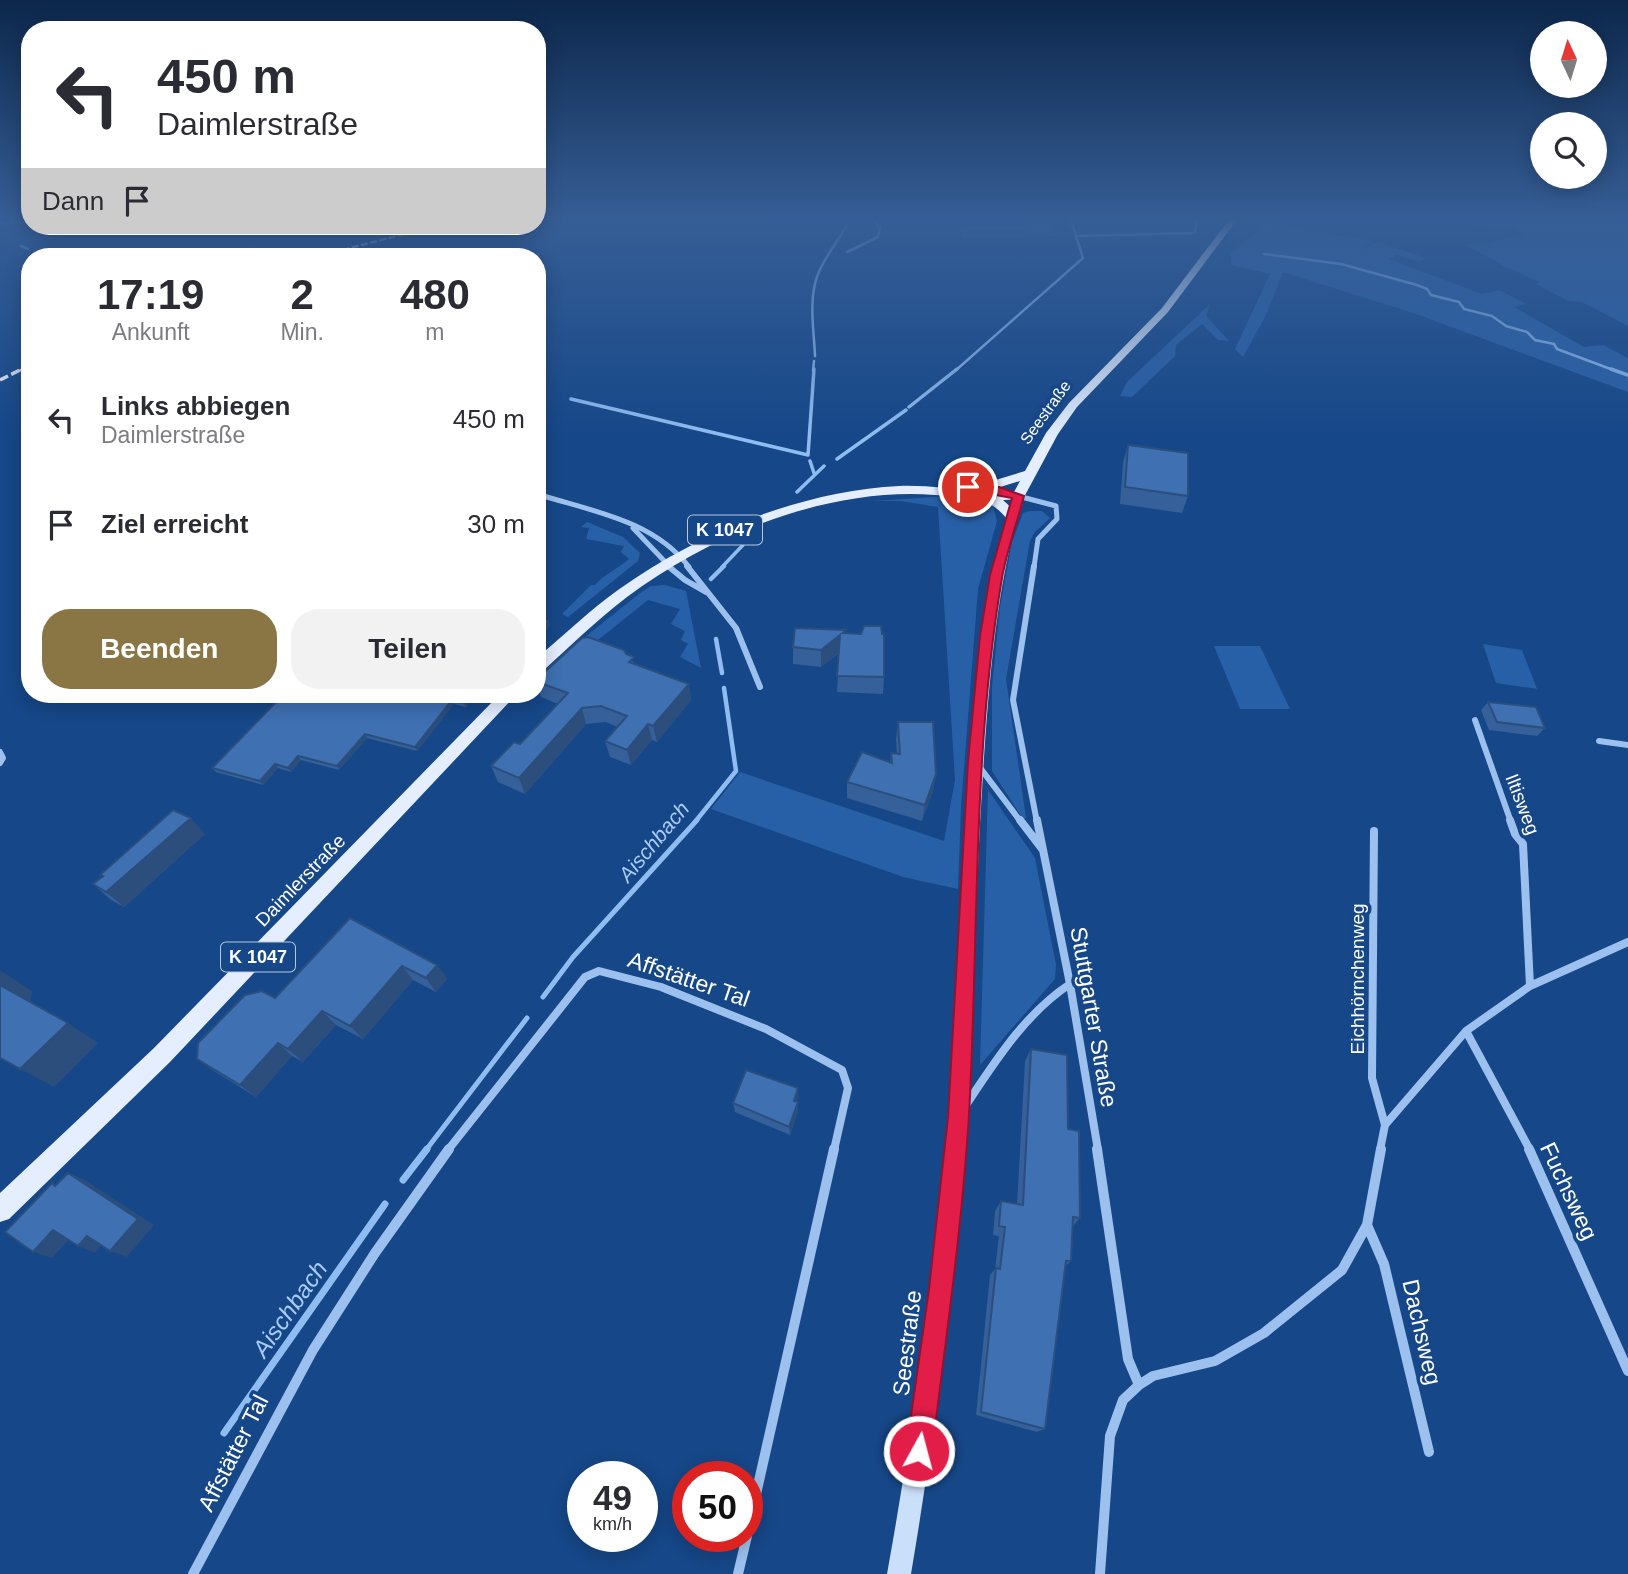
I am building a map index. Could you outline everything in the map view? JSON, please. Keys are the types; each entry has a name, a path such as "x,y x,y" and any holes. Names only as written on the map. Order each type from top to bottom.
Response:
{"main road":[{"name":"Seestraße","path":"899,1574 912,1505 940,1289 958,1117 976,762 992,600 1018,496 1052,433 1073,405 1165,310 1180,290"},
{"path":"986,492 1028,474"},
{"path":"546,658 603,601 672,559 793,510 871,493 915,490 986,492 1018,496"},
{"path":"986,492 1012,516"},
{"name":"Daimlerstraße","path":"0,1210 162,1055 500,703"}],"street":[{"name":"Stuttgarter Straße","path":"1018,496 1056,506 1057,520 1038,539 1013,700 1070,984 1091,1105 1128,1359 1139,1385"},
{"path":"546,497 645,529 661,537 672,559 694,588 706,592"},
{"path":"632,527 672,559 696,573 706,592 723,609 741,634 760,688"},
{"name":"Iltisweg","path":"1475,720 1515,834 1522,844 1530,986"},
{"path":"1599,741 1628,745"},
{"path":"0,752 3,758 0,763"},
{"path":"976,762 1043,851"},
{"name":"Eichhörnchenweg","path":"1374,831 1372,1078 1385,1125"},
{"path":"1100,1574 1110,1436 1123,1400 1153,1376 1215,1361 1264,1333 1342,1270 1367,1225 1385,1125 1466,1031 1530,986 1628,942"},
{"name":"Affstätter Tal","path":"193,1574 246,1478 280,1405 313,1349 458,1135 498,1082 585,977 599,971 661,987 766,1029 842,1070 848,1088 763,1464"},
{"name":"Seestraße","path":"958,1117 989,1069 1054,992 1070,984"},
{"name":"Fuchsweg","path":"1466,1031 1536,1163 1628,1371"},
{"name":"Dachsweg","path":"1367,1225 1384,1264 1429,1452"},
{"name":"Affstätter Tal","path":"738,1574 743,1552"}],"shaded area":[{"path":"1262,290 1276,290 1266,315 1243,357 1235,349"},
{"path":"1341,290 1473,290 1482,294 1501,290 1526,304 1514,307 1584,347 1603,345 1628,358 1628,392 1416,314"},
{"path":"1548,290 1628,290 1628,326 1582,302 1568,301"},
{"path":"1210,304 1206,316 1229,341 1218,340 1202,324 1176,345 1175,356 1132,397 1120,396 1127,382"},
{"path":"949,496 992,503 997,521 978,589 961,807 958,889 903,877 711,809 740,772 944,841 955,780 938,507 901,501 872,501"},
{"path":"1042,511 1050,518 1034,533 1030,541 1006,679 1026,818 1023,819 992,771 992,687 1000,607 1012,542 1023,513"},
{"path":"587,522 623,537 640,553 638,561 568,617 562,614 591,585 595,585 629,559 621,552 624,546 586,539 589,528 581,527"},
{"path":"665,585 686,591 701,668 680,657 688,644 681,640 685,631 671,624 680,609 648,600 598,640 589,640 546,681 546,673 590,633 651,586"},
{"path":"1483,644 1522,650 1537,689 1496,683"},
{"path":"1214,646 1260,646 1290,709 1240,709"},
{"path":"988,790 1035,858 1056,965 1055,979 980,1065"}],"building":[{"path":"1128,445 1188,453 1188,496 1125,487"},
{"path":"864,626 881,626 884,634 884,677 837,676 840,635 821,650 793,647 795,628 846,630 843,633 861,634"},
{"path":"588,637 624,650 626,654 634,657 629,662 689,684 653,726 648,724 627,750 605,741 627,716 601,706 582,708 519,778 491,766 514,742 520,744 568,693 546,685 546,671 582,638"},
{"path":"1488,702 1536,707 1545,728 1497,722"},
{"path":"275,703 450,703 415,747 365,734 337,766 298,756 288,768 275,764 260,781 212,768"},
{"path":"898,722 933,722 936,774 925,805 847,782 862,752 892,763 891,753 900,754"},
{"path":"173,810 191,818 106,892 93,884 103,876 100,875"},
{"path":"350,918 437,965 426,978 402,966 350,1026 322,1011 288,1049 278,1043 240,1085 197,1059 198,1043 245,995 262,991 275,998"},
{"path":"0,985 68,1023 20,1069 0,1058"},
{"path":"1031,1049 1067,1055 1068,1129 1079,1131 1080,1218 1073,1217 1071,1261 1066,1261 1045,1429 981,1412 996,1268 1000,1269 1005,1227 999,1226 1001,1201 1023,1205"},
{"path":"746,1070 798,1088 794,1101 798,1102 789,1127 733,1103"},
{"path":"68,1173 138,1219 110,1251 87,1236 78,1246 53,1230 33,1252 5,1232 52,1183 55,1186"}],"waterway":[{"path":"814,290 812,315 815,356"},
{"name":"Aischbach","path":"955,371 1046,290"},
{"path":"1428,290 1431,295 1459,302 1464,309 1492,316 1506,326 1527,332 1535,340 1554,344 1557,349 1616,371"},
{"path":"813,371 814,361"},
{"path":"571,399 808,455 814,369"},
{"name":"Aischbach","path":"909,407 957,369"},
{"path":"1611,369 1628,375"},
{"name":"Aischbach","path":"837,459 906,410"},
{"path":"810,461 814,473"},
{"name":"Aischbach","path":"797,492 824,466"},
{"name":"Aischbach","path":"722,567 743,545"},
{"name":"Aischbach","path":"711,579 724,566"},
{"name":"Aischbach","path":"716,639 722,673"},
{"name":"Aischbach","path":"695,822 736,771 724,688"},
{"name":"Aischbach","path":"543,997 573,957 697,820"},
{"name":"Aischbach","path":"426,1150 527,1018"},
{"name":"Aischbach","path":"403,1180 427,1149"},
{"name":"Aischbach","path":"224,1433 385,1204"}],"railway":[{"path":"0,380 21,370"}],"route":[{"path":"919,1451 958,1117 976,762 987,636 996,575 1018,496 999,490 968,487"}]}
